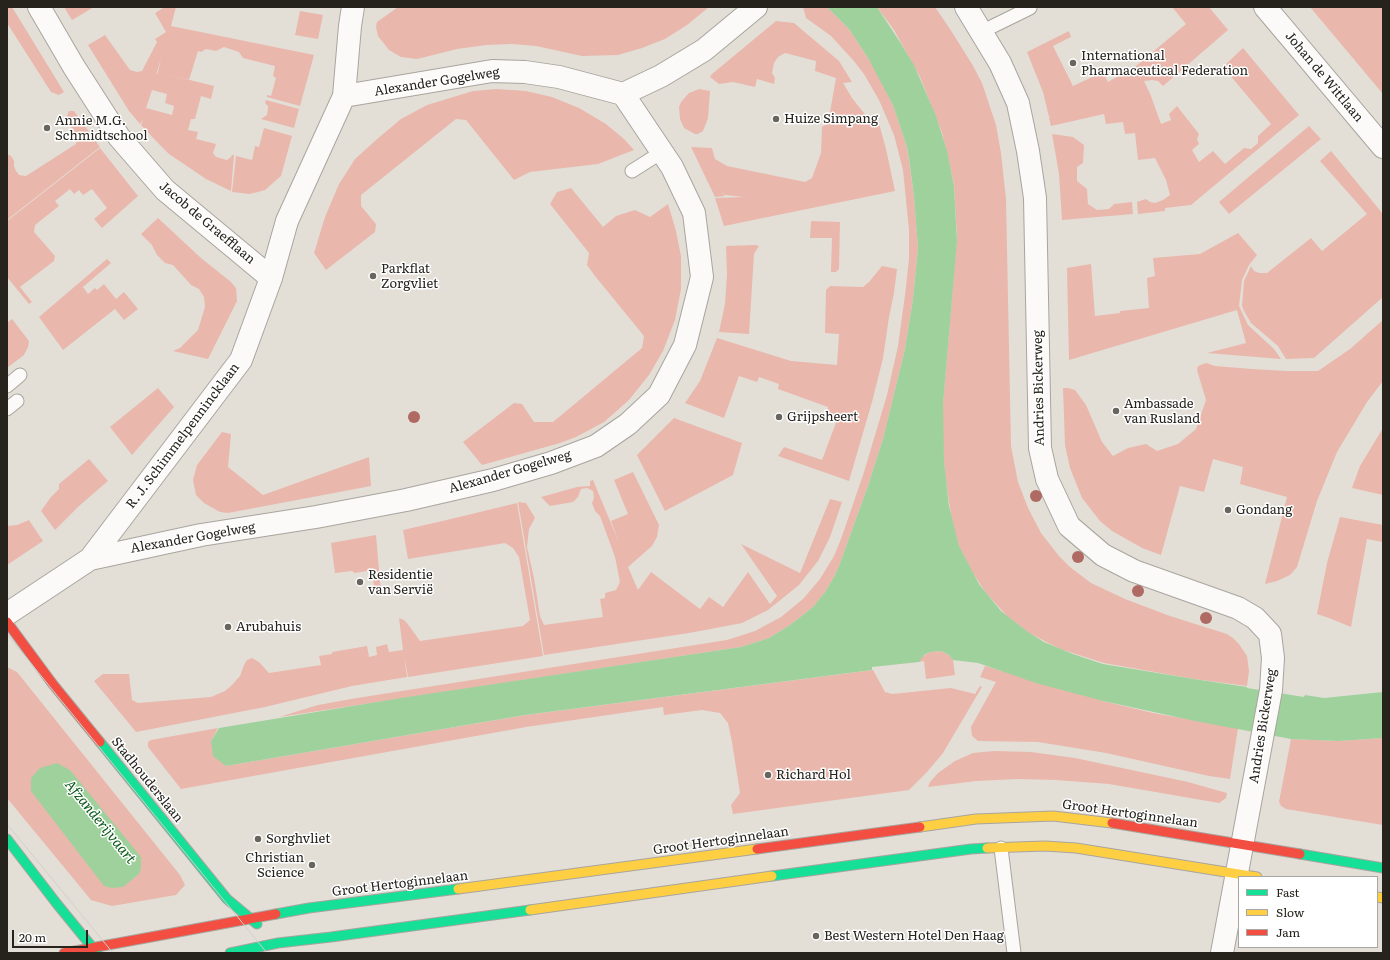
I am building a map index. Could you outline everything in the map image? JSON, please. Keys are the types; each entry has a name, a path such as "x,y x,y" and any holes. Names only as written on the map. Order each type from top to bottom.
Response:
{"main road":[{"name":"Stadhouderslaan","path":"7,622 52,683 224,895 278,943 286,953"},
{"name":"Groot Hertoginnelaan","path":"64,953 95,950 250,918 309,908 563,876 976,819 1053,816 1107,822 1383,868"},
{"path":"7,839 57,904 95,950"},
{"path":"230,953 278,943 971,849 1045,846 1076,848 1248,875"}],"street":[{"name":"Jacob de Graefflaan","path":"38,7 119,137 165,190 271,278"},
{"name":"R. J. Schimmelpennincklaan","path":"7,614 90,559 241,360 271,278 288,221 344,96 353,7"},
{"path":"623,94 661,76 704,50 756,7"},
{"name":"Andries Bickerweg","path":"966,7 1000,62 1018,103 1028,150 1036,198 1040,448 1047,479 1069,526 1103,555 1134,571 1238,608 1255,618 1270,634 1273,658 1271,690 1242,845 1248,875"},
{"name":"Johan de Wittlaan","path":"1265,7 1383,147"},
{"name":"Alexander Gogelweg","path":"90,559 201,535 316,517 406,500 493,480 551,463 596,446 628,424 659,395 685,345 702,277 694,213 672,167 623,94 559,77 525,72 492,71 344,96"},
{"name":"Andries Bickerweg","path":"1222,953 1238,905"}],"lane":[{"path":"981,32 1030,8"},
{"path":"632,171 662,152"},
{"path":"7,386 20,375"},
{"path":"1001,848 1014,953"}],"shaded area":[{"path":"7,7 12,7 64,92 59,95 51,92 7,23"},
{"path":"64,7 94,7 72,20"},
{"path":"165,7 176,7 171,26 314,55 300,106 267,97 267,95 271,96 276,78 273,76 275,66 243,58 239,52 224,47 216,51 206,49 201,52 198,51 189,80 214,86 211,99 201,96 195,119 191,119 188,130 198,132 196,139 216,144 213,153 216,157 227,160 234,155 231,191 206,179 169,154 158,143 141,125 143,119 140,124 129,111 88,45 105,35 130,70 137,72 142,71 157,42 155,39 166,32 155,13","holes":["152,90 167,94 165,103 174,106 172,115 146,108"]},
{"path":"398,7 709,7 687,25 665,39 618,55 582,56 536,46 512,44 486,45 457,49 417,59 401,57 389,50 378,36 376,27 377,22"},
{"path":"803,7 827,7 849,29 884,85 893,105 907,147 914,196 918,248 913,299 905,349 883,439 868,486 839,566 825,592 813,607 790,625 769,638 741,647 279,717 318,705 357,698 727,640 755,631 781,617 803,599 820,579 834,556 841,539 864,472 887,395 898,346 905,295 909,259 909,230 903,170 894,135 879,100 864,74 853,60 831,36 806,18"},
{"path":"877,7 935,7 972,64 982,83 996,125 1001,153 1006,199 1011,446 1018,482 1028,508 1041,533 1059,556 1070,567 1091,583 1125,599 1170,616 1227,634 1233,638 1247,656 1249,671 1247,686 1194,679 1104,663 1060,649 1029,633 1008,617 986,593 971,570 959,547 952,522 945,474 943,446 943,403 957,238 954,184 942,133 920,77 894,30"},
{"path":"1172,7 1209,7 1228,30 1163,86 1158,81 1144,81 1161,124 1171,120 1169,114 1177,106 1199,134 1197,139 1199,144 1192,150 1199,162 1213,151 1225,164 1244,148 1251,149 1258,143 1258,136 1271,124 1223,67 1243,48 1299,115 1191,205 1165,208 1165,211 1138,214 1137,202 1146,199 1155,203 1170,195 1166,180 1155,158 1138,160 1135,133 1125,134 1123,122 1106,124 1104,114 1051,126 1049,118 1051,116 1049,117 1043,92 1027,52 1069,31 1071,37 1053,46 1073,86 1103,72 1108,82 1136,66 1186,24"},
{"path":"1310,7 1383,7 1383,94"},
{"path":"300,11 323,15 318,39 295,35"},
{"path":"776,21 794,23 839,61 852,82 843,83 852,98 867,117 878,120 895,191 724,226 715,198 744,197 725,195 721,191 725,196 715,197 691,147 712,148 715,159 727,166 805,182 812,178 821,153 822,127 826,124 829,118 836,78 815,71 816,61 785,53 778,57 774,63 772,73 775,78 774,84 757,79 755,87 733,82 719,84 710,77"},
{"path":"497,89 526,91 552,97 579,108 606,124 624,139 634,150 598,164 530,172 514,180 466,120 456,119 361,195 361,206 376,224 375,232 326,270 314,253 325,217 339,184 355,159 401,119 427,105 473,91"},
{"path":"699,89 710,91 708,118 703,131 695,134 684,128 680,119 679,107 681,102 689,93"},
{"path":"266,100 299,109 294,128 261,119 267,115 268,106 265,103"},
{"path":"69,111 74,111 100,147 7,220 7,154 11,156 14,161 14,166 19,175 26,176 76,144 77,137 66,118"},
{"path":"1309,126 1321,139 1229,214 1219,202"},
{"path":"264,128 292,136 281,176 265,190 249,194 232,192 236,156 252,160 255,146 259,147"},
{"path":"1052,134 1073,137 1084,145 1083,163 1077,167 1077,181 1087,189 1088,204 1097,210 1109,209 1114,204 1132,202 1133,214 1062,220 1059,174"},
{"path":"100,148 138,196 102,228 94,219 107,208 92,189 83,195 79,190 74,194 70,189 55,201 59,206 35,225 34,232 55,256 54,261 20,287 32,302 29,304 7,277 7,221"},
{"path":"1331,151 1383,214 1383,297 1314,358 1286,359 1278,346 1251,323 1244,311 1242,306 1244,281 1251,266 1254,271 1259,273 1267,273 1311,238 1322,251 1367,214 1320,161"},
{"path":"571,188 603,227 616,216 635,210 650,217 668,204 676,231 681,256 681,289 675,320 663,351 649,375 629,400 604,422 576,437 560,443 482,465 463,442 514,403 522,404 534,422 553,422 642,348 644,336 587,265 589,253 550,204 557,192"},
{"path":"158,218 236,288 237,301 208,359 173,351 180,348 198,330 205,307 204,297 199,289 191,285 173,265 165,263 157,255 152,245 141,234"},
{"path":"811,221 840,222 839,269 836,272 831,272 832,238 810,238"},
{"path":"1238,233 1257,255 1249,265 1242,280 1239,306 1248,325 1274,349 1281,359 1207,353 1246,343 1237,310 1069,360 1067,268 1091,264 1095,316 1120,313 1120,311 1149,308 1147,278 1155,276 1153,258 1200,254"},
{"path":"726,246 759,246 754,254 749,334 719,332 725,304 727,275"},
{"path":"107,259 111,263 83,287 88,294 95,288 97,290 104,284 116,299 124,292 138,309 124,320 115,309 63,350 39,317"},
{"path":"882,266 897,269 894,293 883,358 849,481 778,456 784,447 822,460 837,420 826,415 828,407 778,389 779,384 759,377 757,382 739,376 724,418 685,403 700,381 717,338 791,361 837,365 839,334 825,333 826,290 830,286 863,287"},
{"path":"12,319 29,341 24,355 7,368 7,323"},
{"path":"1383,320 1383,381 1367,402 1337,452 1317,501 1297,567 1290,575 1277,581 1265,584 1287,497 1240,484 1243,467 1213,459 1204,492 1180,486 1161,555 1142,548 1112,531 1100,521 1082,498 1070,468 1065,445 1063,388 1075,390 1086,405 1102,442 1113,456 1128,448 1146,444 1157,451 1178,444 1196,429 1206,400 1197,370 1198,366 1206,363 1215,366 1252,369 1318,371 1350,349"},
{"path":"158,388 174,407 132,455 110,427"},
{"path":"674,418 742,443 733,475 665,511 637,455"},
{"path":"1383,428 1383,495 1352,488 1360,466"},
{"path":"222,432 231,434 228,467 263,495 369,457 371,486 228,513 220,512 204,503 196,495 193,480 197,465"},
{"path":"89,459 108,481 79,506 55,530 41,511 59,489 59,484"},
{"path":"633,472 659,525 657,537 652,546 628,567 638,590 651,572 700,609 709,597 723,607 748,572 770,604 777,596 741,544 800,573 830,499 842,502 830,537 818,561 799,585 768,610 742,623 689,633 544,655 518,502 526,503 535,518 529,529 527,547 540,616 544,625 603,617 600,599 605,598 605,593 616,590 620,582 615,557 600,516 595,511 592,503 594,498 593,491 587,488 581,489 578,497 573,502 550,506 541,497 577,487 590,486 590,481 593,480 620,545 611,521 628,514 614,480"},
{"path":"517,503 543,656 408,677 404,655 407,677 352,686 265,707 136,732 94,681 103,674 129,674 132,700 138,703 211,697 225,691 232,685 240,676 247,660 252,658 259,662 269,673 321,665 319,656 332,654 332,652 367,646 369,657 377,655 376,647 387,644 389,652 403,650 399,618 407,623 420,641 523,626 530,620 519,557 513,548 505,543 408,559 403,530"},
{"path":"1340,517 1383,525 1383,542 1367,539 1351,627 1317,614 1327,563"},
{"path":"29,520 43,541 7,565 7,526 17,525"},
{"path":"376,535 381,593 375,594 372,570 355,573 352,571 335,573 331,543"},
{"path":"941,651 949,655 953,660 955,675 926,679 924,661 919,662 920,658 930,652"},
{"path":"985,666 1103,701 1153,713 1238,728 1230,779 1209,776 1106,753 1038,742 978,741 972,736 971,727 996,682 980,677"},
{"path":"7,667 17,672 180,875 185,885 176,895 112,906 91,900 7,798","holes":["139,874 122,887 104,886"]},
{"path":"873,670 885,692 892,694 951,688 975,694 980,686 982,687 943,753 909,790 733,814 731,805 740,793 728,723 720,713 702,710 664,715 663,707 526,727 181,789 148,747 148,742 151,740 218,728 211,741 226,766 526,715"},
{"path":"1383,738 1383,825 1286,809 1281,806 1279,802 1291,739 1339,741"},
{"path":"994,751 1031,752 1075,758 1188,782 1227,793 1226,798 1219,803 1109,784 1056,780 1018,779 976,781 928,787 930,782 938,773 955,761 973,753"}],"water":[{"path":"827,7 877,7 914,65 936,116 947,151 954,186 957,241 943,404 944,461 949,506 959,546 979,584 1001,611 1028,632 1044,642 1103,664 1304,697 1305,695 1324,698 1383,692 1383,738 1339,741 1291,739 1195,721 1103,701 1036,683 978,663 953,660 949,655 941,651 930,652 924,655 919,662 872,667 872,670 525,715 226,766 213,756 211,741 219,728 401,698 741,647 769,638 790,625 813,607 825,592 839,566 868,486 883,439 905,349 913,299 918,248 914,196 907,147 893,105 868,58 849,29"},
{"name":"Afzanderijvaart","path":"57,763 70,770 141,857 141,868 139,874 123,887 112,888 104,886 31,791 31,778 40,768"}],"tram line":[{"path":"7,634 267,953"},
{"path":"7,824 113,953"}],"traffic: fast":[{"path":"100,742 227,899 257,924"},
{"path":"7,839 97,953"},
{"path":"772,876 987,848"},
{"path":"1300,854 1383,868"},
{"path":"276,914 309,908 458,889"},
{"path":"230,953 278,943 530,910"}],"traffic: slow":[{"path":"920,827 976,819 1053,816 1112,823"},
{"path":"987,848 1045,846 1076,848 1251,876"},
{"path":"458,889 757,849"},
{"path":"530,910 772,876"},
{"path":"1378,897 1383,898"}],"traffic: jam":[{"path":"7,622 52,683 100,742"},
{"path":"1112,823 1300,854"},
{"path":"757,849 920,827"},
{"path":"64,953 276,914"}],"place":[{"name":"International Pharmaceutical Federation","path":"1073,63"},
{"name":"Huize Simpang","path":"776,119"},
{"name":"Annie M.G. Schmidtschool","path":"47,128"},
{"name":"Parkflat Zorgvliet","path":"373,276"},
{"name":"Ambassade van Rusland","path":"1116,411"},
{"name":"Grijpsheert","path":"779,417"},
{"name":"Gondang","path":"1228,510"},
{"name":"Residentie van Servië","path":"360,582"},
{"name":"Arubahuis","path":"228,627"},
{"name":"Richard Hol","path":"768,775"},
{"name":"Sorghvliet","path":"258,839"},
{"name":"Christian Science","path":"312,865"},
{"name":"Best Western Hotel Den Haag","path":"816,936"}]}
